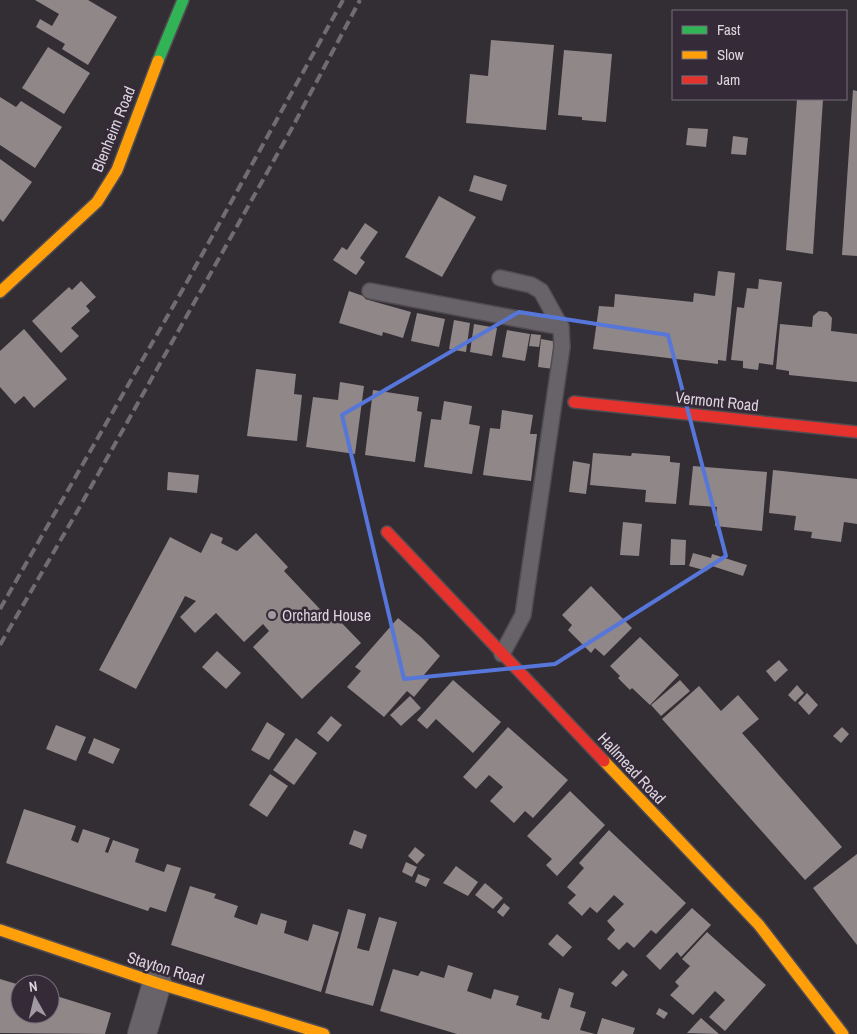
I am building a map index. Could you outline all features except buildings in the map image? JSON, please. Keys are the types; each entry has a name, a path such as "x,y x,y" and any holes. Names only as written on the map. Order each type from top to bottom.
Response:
{"street":[{"name":"Blenheim Road","path":"0,292 97,202 117,170 183,0"},
{"name":"Vermont Road","path":"574,402 857,432"},
{"name":"Hallmead Road","path":"387,532 759,926 843,1034"},
{"name":"Stayton Road","path":"0,930 157,983 324,1034"},
{"path":"142,1034 157,983"}],"lane":[{"path":"500,278 531,285 540,291 561,327 562,347 522,616 502,654"},
{"path":"370,291 561,327"}],"highlighted area":[{"path":"519,312 668,335 726,556 555,664 404,679 342,415"}],"railway":[{"path":"0,609 183,289 343,0"},
{"path":"0,645 78,510 292,128 360,0"}],"traffic: fast":[{"path":"158,61 183,0"}],"traffic: slow":[{"path":"0,292 97,202 117,170 158,61"},
{"path":"604,761 759,925 843,1034"},
{"path":"0,930 157,983 324,1034"}],"traffic: jam":[{"path":"574,402 857,432"},
{"path":"387,532 604,761"}],"place":[{"name":"Orchard House","path":"272,615"}]}
